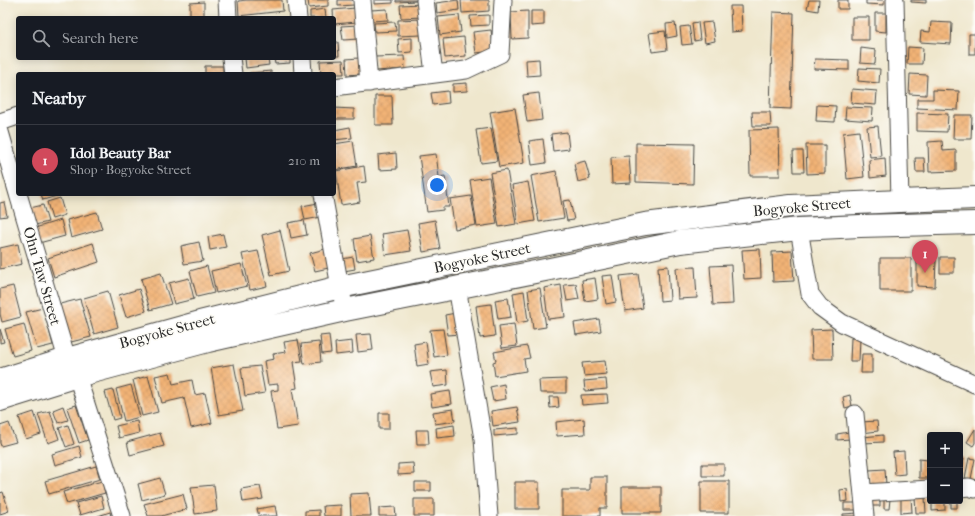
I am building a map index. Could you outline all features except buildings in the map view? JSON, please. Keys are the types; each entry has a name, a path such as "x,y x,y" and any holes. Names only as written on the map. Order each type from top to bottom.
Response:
{"main road":[{"name":"Bogyoke Street","path":"0,400 72,367 200,322 340,287 644,224 791,206 975,198"},
{"name":"Bogyoke Street","path":"0,380 208,341 345,310 680,242 799,229 975,223"}],"street":[{"path":"227,0 228,16"},
{"path":"296,0 298,16"},
{"path":"362,0 369,83"},
{"path":"425,0 434,74"},
{"path":"336,87 466,70 500,54 503,0"},
{"path":"895,0 900,201"},
{"path":"231,60 233,72"},
{"path":"302,60 303,72"},
{"path":"0,122 16,117"},
{"name":"Ohn Taw Street","path":"1,138 16,187"},
{"name":"Ohn Taw Street","path":"19,196 72,367 122,516"},
{"path":"323,196 345,310"},
{"path":"799,229 810,294 820,307 842,323 975,384"},
{"path":"457,288 483,440 489,516"},
{"path":"855,414 865,516"},
{"path":"963,488 969,487 975,489"},
{"path":"863,493 927,489"}],"place":[{"name":"Idol Beauty Bar","path":"925,273"}]}
